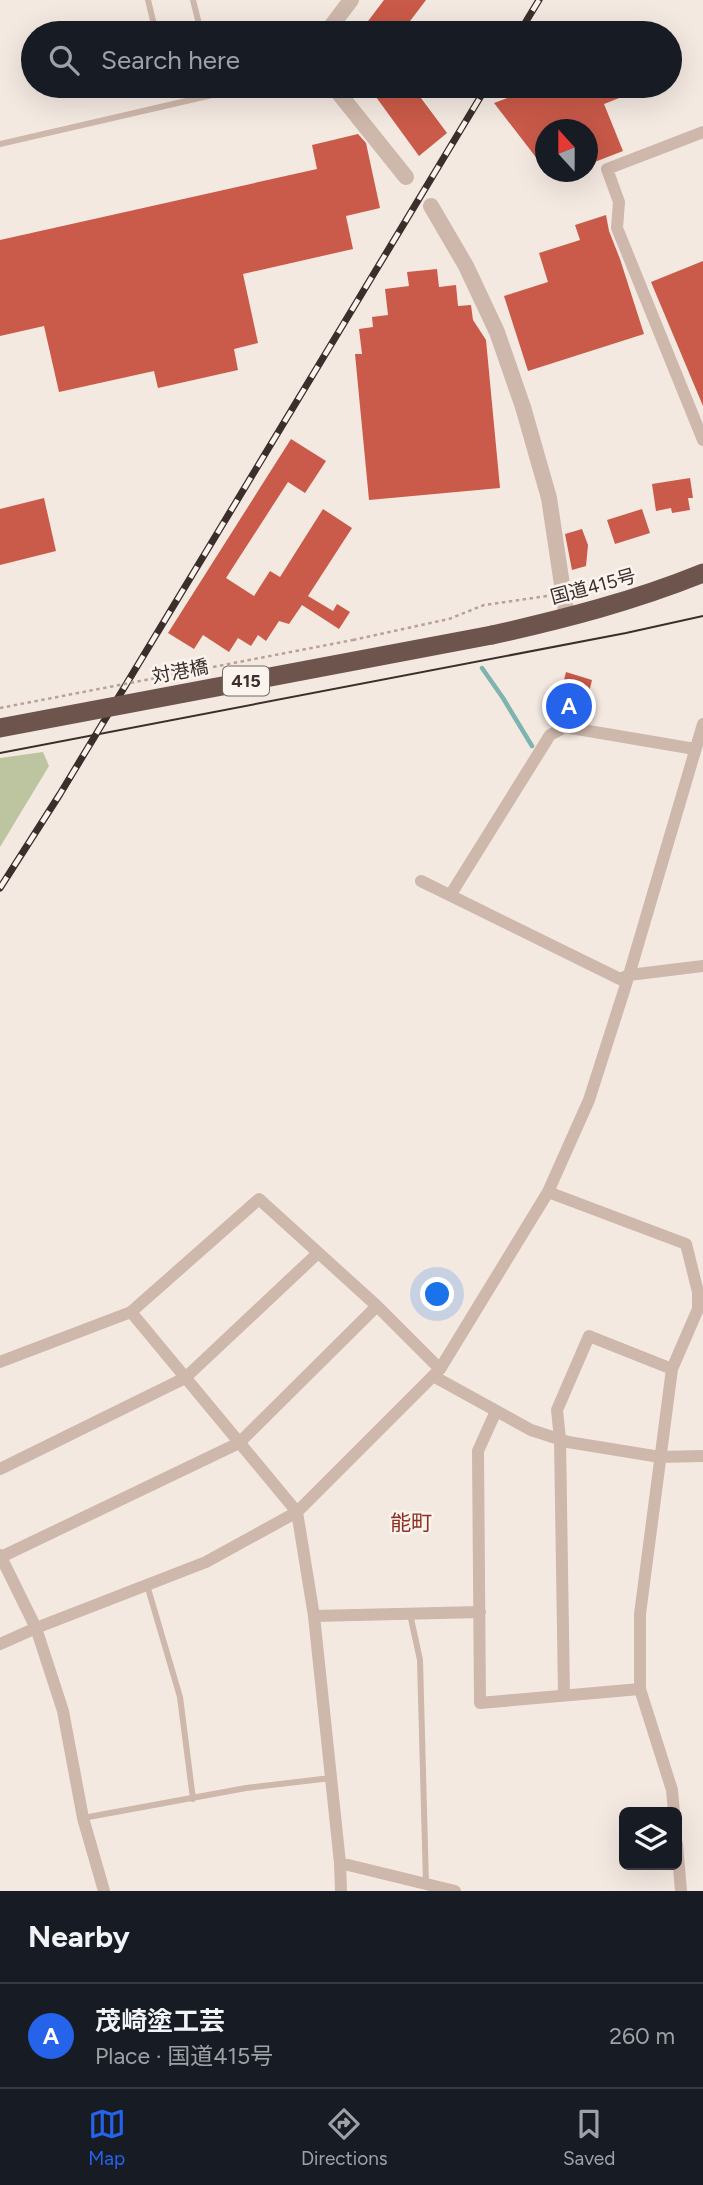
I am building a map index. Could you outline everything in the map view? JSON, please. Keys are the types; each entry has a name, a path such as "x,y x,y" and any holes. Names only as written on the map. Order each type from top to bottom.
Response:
{"highway":[{"name":"国道415号","path":"492,635 567,618 650,594 703,573"},
{"name":"対港橋","path":"0,728 492,635"}],"street":[{"path":"335,21 351,0"},
{"path":"343,98 406,177"},
{"path":"703,132 607,169 619,202 617,228 703,440"},
{"path":"431,206 466,266 497,332 523,407 549,498 567,618"},
{"path":"0,1644 206,1562 297,1512 437,1373 548,1192 589,1100 703,724"},
{"path":"451,894 550,735 565,727 695,749"},
{"path":"421,881 620,979 629,975 703,966"},
{"path":"548,1192 687,1244 698,1292 698,1309 672,1369 640,1614 640,1689 673,1790 674,1807"},
{"path":"0,1363 131,1312 259,1199 377,1306 437,1373 496,1411 531,1430 560,1439 660,1457 703,1456"},
{"path":"0,1469 186,1378 318,1253"},
{"path":"104,1891 83,1818 63,1711 36,1628 0,1556 239,1443 377,1306"},
{"path":"131,1312 297,1512 314,1616 341,1891"},
{"path":"564,1695 560,1439 557,1410 589,1336 672,1369"},
{"path":"496,1411 478,1451 480,1703 640,1689"},
{"path":"314,1616 480,1612"},
{"path":"340,1863 455,1891"},
{"path":"679,1870 681,1891"}],"lane":[{"path":"148,0 153,21"},
{"path":"193,0 197,21"},
{"path":"0,144 199,98"},
{"path":"147,1585 180,1697 192,1799"},
{"path":"410,1614 420,1660 426,1884"},
{"path":"83,1818 246,1788 331,1779"}],"path":[{"path":"0,708 353,640 449,620 484,605 562,593"}],"green space":[{"path":"43,752 49,766 0,847 0,758"}],"building":[{"path":"384,0 426,0 410,21 368,21"},
{"path":"377,98 421,98 447,133 419,156"},
{"path":"507,98 619,98 604,104 623,151 598,161 598,119 535,119 535,156 494,103"},
{"path":"358,134 366,143 380,208 346,216 353,249 243,274 258,343 234,349 238,370 158,388 154,371 59,392 44,326 0,336 0,240 317,169 312,145"},
{"path":"606,215 644,334 528,371 504,296 548,282 539,253 580,240 575,225"},
{"path":"703,261 703,406 651,282"},
{"path":"437,269 439,287 456,285 458,306 471,305 473,320 486,340 500,488 369,500 355,354 362,354 359,329 373,327 372,317 388,315 385,289 409,286 407,272"},
{"path":"291,439 326,461 305,493 288,482 226,578 254,596 270,571 280,577 323,509 352,528 308,596 333,611 337,604 350,612 339,629 302,605 289,624 279,621 266,641 258,635 251,646 238,638 229,652 203,635 194,649 168,633"},
{"path":"690,478 693,498 688,498 690,510 672,513 671,508 656,511 652,484"},
{"path":"44,498 56,551 0,565 0,509"},
{"path":"642,509 650,533 615,544 607,520"},
{"path":"582,529 588,545 586,566 572,570 565,534"},
{"path":"566,672 592,680 582,721 549,716 555,695 560,696"}],"waterway":[{"path":"482,668 532,746"}],"tram line":[{"path":"0,753 703,616"}],"railway":[{"path":"526,21 539,0"},
{"path":"0,888 60,794 480,98"}],"place":[{"name":"茂崎塗工芸","path":"569,706"}],"district":[{"name":"能町","path":"411,1523"}]}
